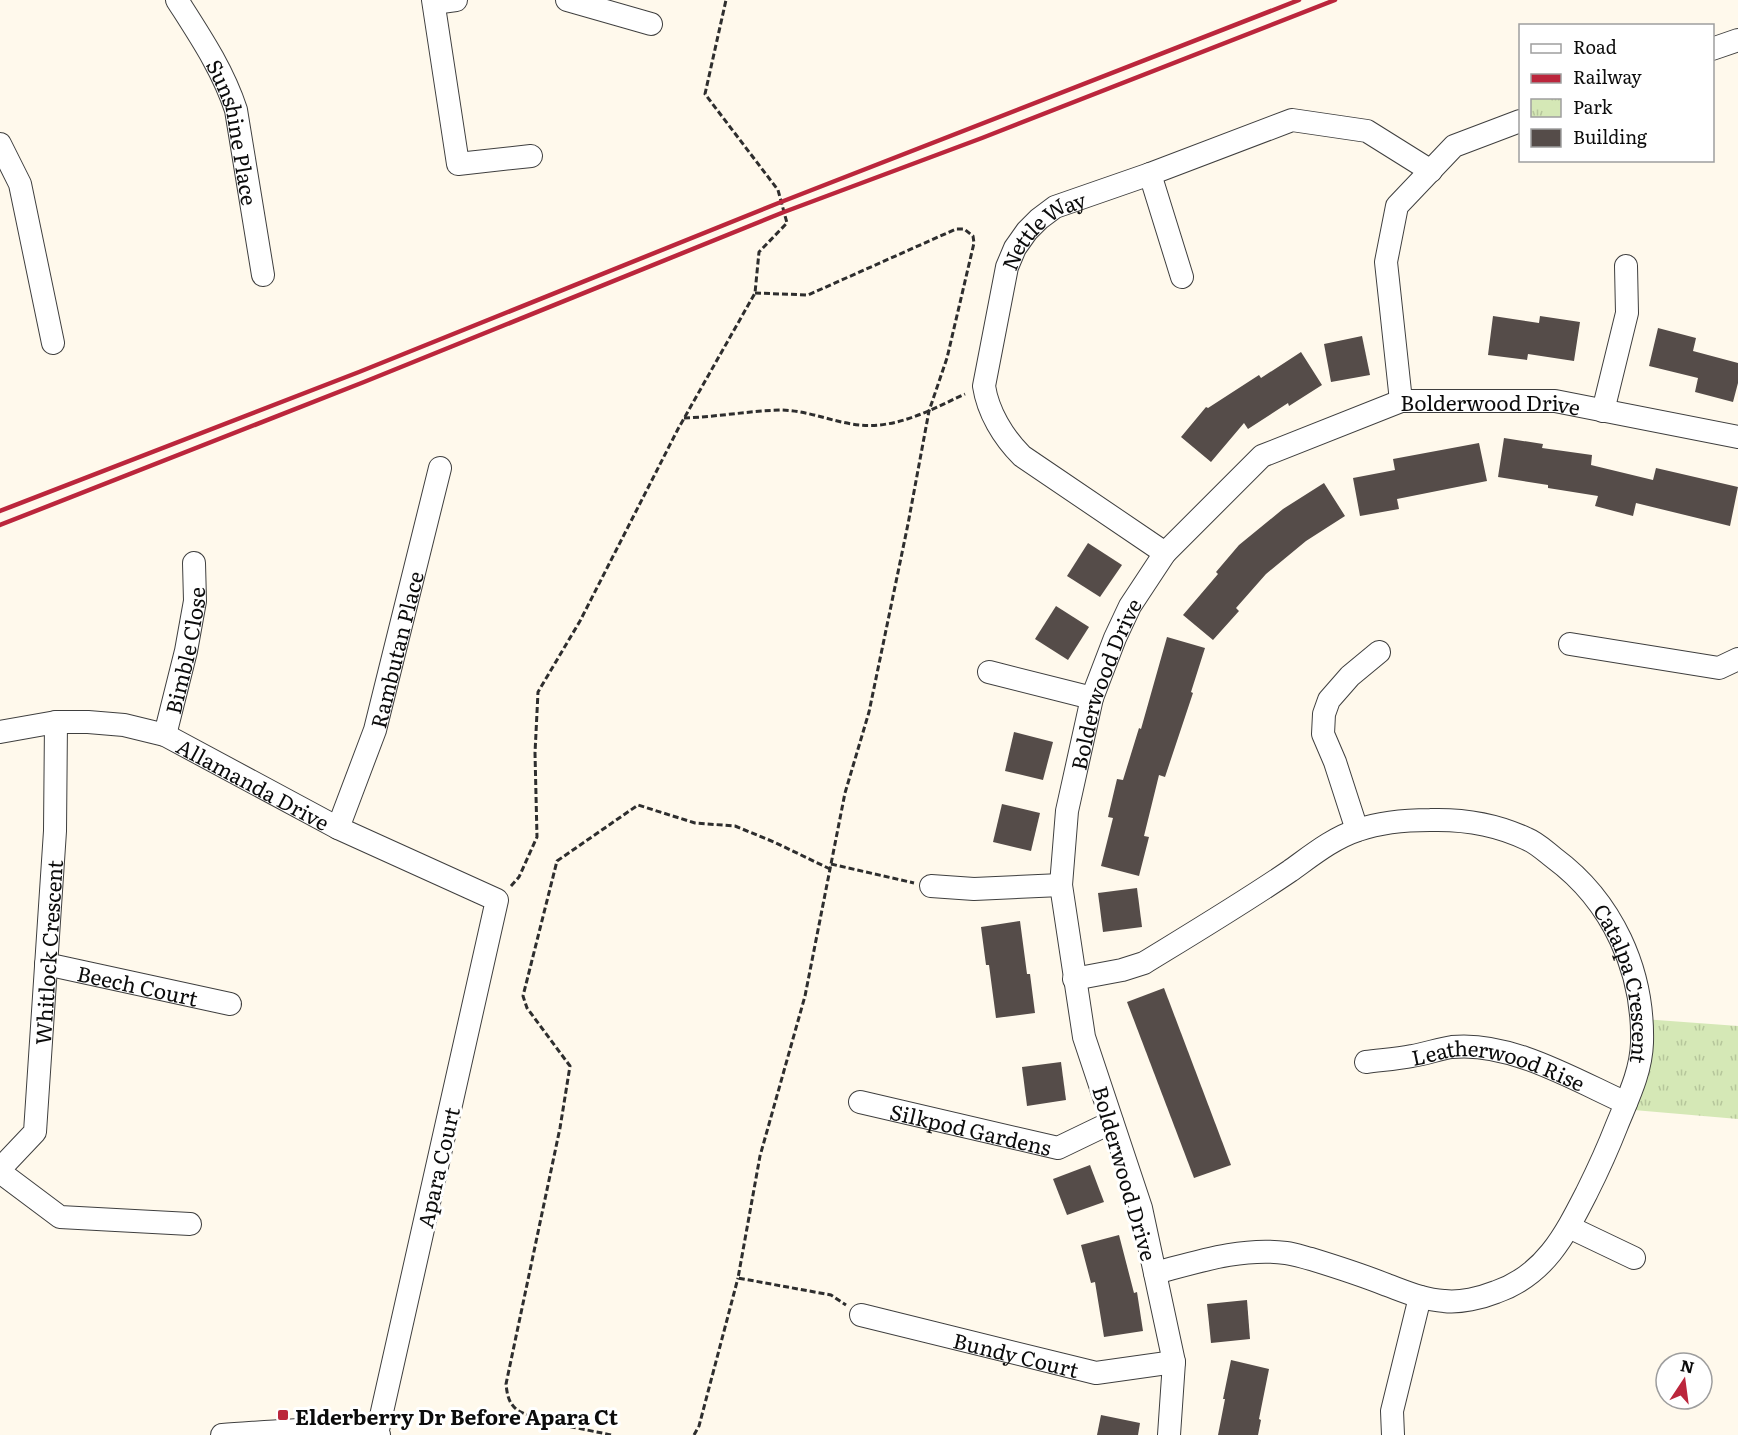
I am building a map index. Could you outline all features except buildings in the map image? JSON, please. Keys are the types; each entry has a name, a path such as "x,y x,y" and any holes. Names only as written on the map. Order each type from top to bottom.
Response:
{"street":[{"name":"Sunshine Place","path":"177,0 229,87 236,110 263,275"},
{"path":"567,0 651,24"},
{"path":"441,1 458,164 531,156"},
{"path":"1714,49 1738,40"},
{"name":"Nettle Way","path":"1165,553 1022,456 1012,447 993,415 984,386 1007,267 1015,248 1027,231 1055,207 1292,120 1367,131 1431,171"},
{"path":"1401,401 1386,262 1397,206 1454,146 1519,123"},
{"path":"0,144 20,184 53,343"},
{"path":"1150,174 1182,277"},
{"path":"1603,411 1627,313 1626,266"},
{"name":"Bolderwood Drive","path":"1169,1435 1174,1362 1141,1208 1084,1037 1061,885 1067,811 1092,698 1125,617 1165,553 1262,456 1401,401 1555,401 1738,437"},
{"name":"Rambutan Place","path":"338,828 375,730 440,468"},
{"name":"Bimble Close","path":"165,735 186,651 195,601 194,563"},
{"path":"1570,644 1719,668 1738,658"},
{"path":"1357,830 1335,762 1323,734 1324,714 1329,699 1350,676 1379,652"},
{"path":"989,672 1092,698"},
{"name":"Allamanda Drive","path":"0,732 56,722 88,722 124,725 165,735 338,828 497,900"},
{"name":"Whitlock Crescent","path":"0,1170 36,1132 55,831 56,722"},
{"name":"Catalpa Crescent","path":"1074,979 1122,970 1144,963 1290,871 1315,852 1357,830 1404,820 1448,820 1492,826 1529,840 1564,866 1586,887 1610,917 1636,979 1641,1009 1642,1045 1636,1078 1600,1166 1569,1227 1557,1246 1539,1266 1518,1282 1496,1293 1446,1302 1420,1297 1346,1269 1287,1253 1261,1252 1222,1256 1155,1273"},
{"path":"931,886 974,889 1061,885"},
{"name":"Apara Court","path":"378,1435 497,900"},
{"name":"Beech Court","path":"46,964 230,1004"},
{"name":"Leatherwood Rise","path":"1366,1062 1409,1057 1452,1047 1481,1047 1529,1058 1626,1103"},
{"name":"Silkpod Gardens","path":"860,1102 1059,1148 1112,1122"},
{"path":"0,1170 60,1217 190,1224"},
{"path":"1569,1227 1634,1258"},
{"path":"1393,1435 1392,1411 1420,1297"},
{"name":"Bundy Court","path":"861,1315 1096,1373 1174,1362"},
{"path":"222,1435 349,1431 378,1435"}],"path":[{"path":"497,900 519,877 537,837 535,753 538,692 580,621 684,418 755,293 759,252 787,223 778,190 705,94 726,0"},
{"path":"694,1435 699,1426 738,1278 760,1156 805,996 845,793 871,701 929,411 947,358 974,236 964,229 956,229 808,296 755,293"},
{"path":"684,418 779,410 800,411 852,424 888,424 911,419 984,386"},
{"path":"611,1435 528,1416 508,1399 506,1383 560,1128 570,1066 527,1008 523,996 557,861 638,805 694,823 735,826 831,866 931,886"},
{"path":"738,1278 831,1295 861,1315"}],"green space":[{"path":"1643,1019 1738,1026 1738,1119 1622,1109"}],"railway":[{"path":"0,511 359,372 781,202 1299,0"},
{"path":"0,525 364,382 784,212 982,138 1335,0"}],"place":[{"name":"Elderberry Dr Before Apara Ct","path":"283,1415"}]}
